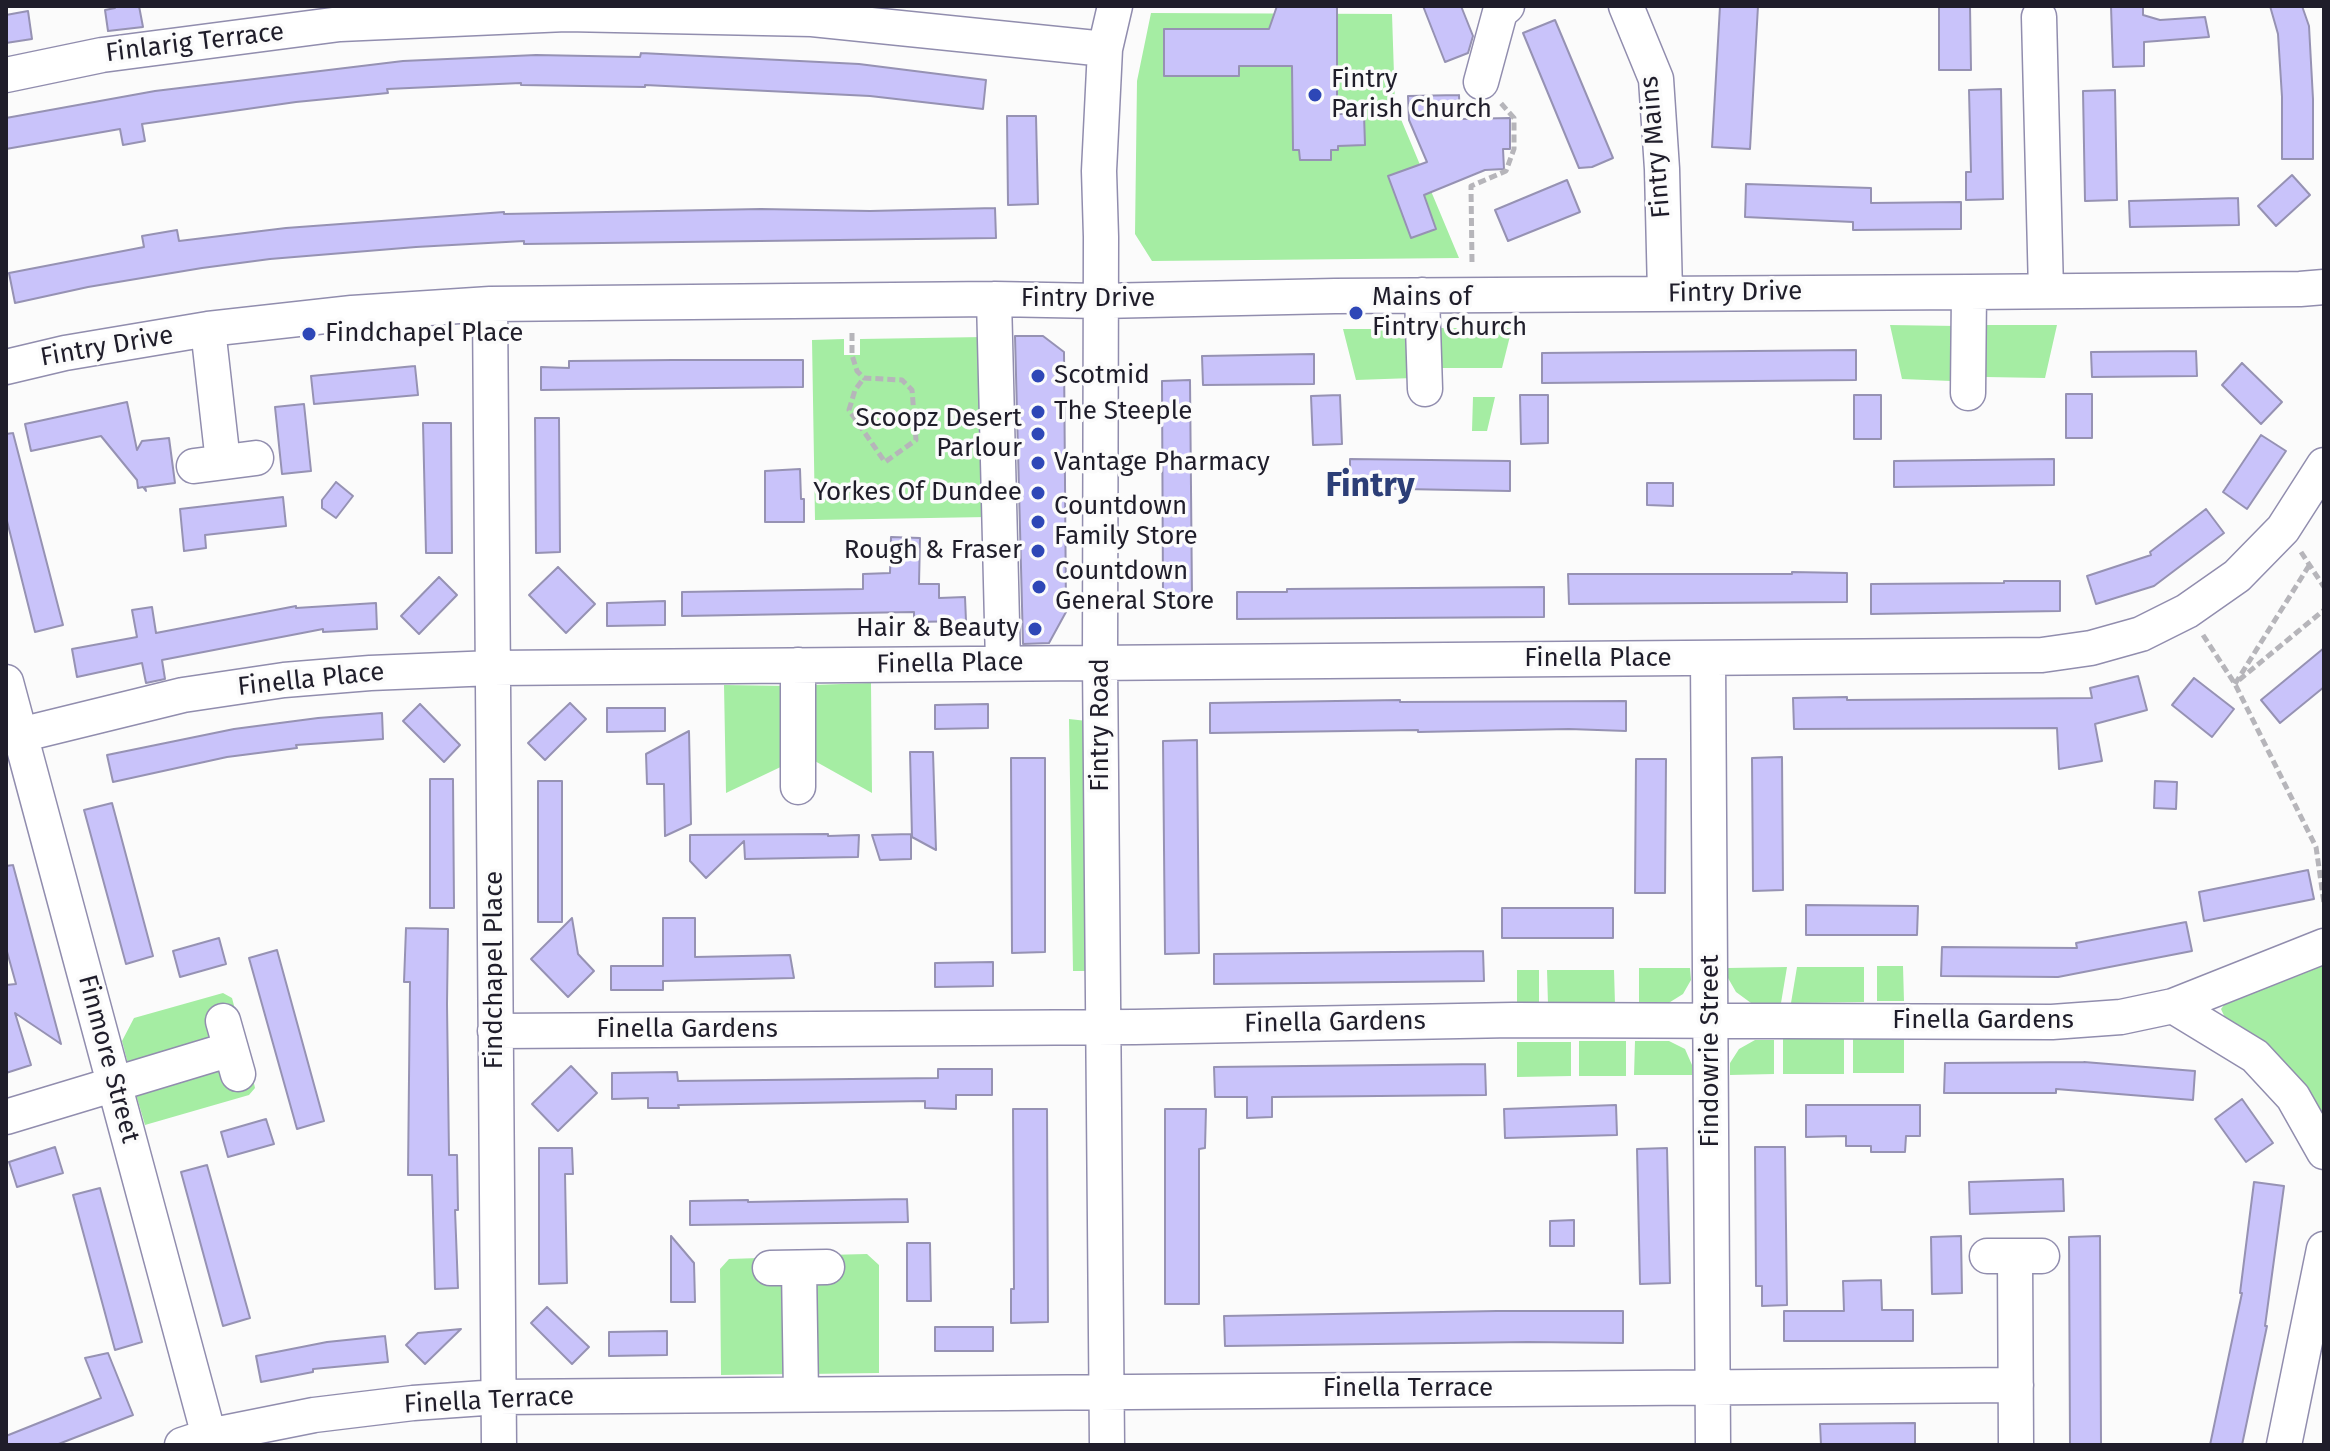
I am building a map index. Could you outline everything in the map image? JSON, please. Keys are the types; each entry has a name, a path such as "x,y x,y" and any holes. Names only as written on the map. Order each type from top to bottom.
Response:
{"street":[{"name":"Fintry Road","path":"1107,1445 1099,171 1105,49 1115,6"},
{"path":"1481,82 1500,12 1507,6"},
{"name":"Fintry Mains","path":"1626,6 1656,79 1665,293"},
{"name":"Finlarig Terrace","path":"6,75 102,55 340,24 566,10 812,19 1105,49"},
{"path":"2039,17 2046,291"},
{"name":"Fintry Drive","path":"6,367 65,353 208,329 352,313 490,304 994,299 1100,301 2324,287"},
{"path":"1968,393 1969,292"},
{"path":"1422,295 1425,389"},
{"path":"994,299 1003,663"},
{"name":"Findchapel Place","path":"490,304 499,1445"},
{"name":"Fintry Drive","path":"208,329 225,462"},
{"name":"Finella Place","path":"20,735 183,695 284,680 493,668 2042,655 2091,648 2141,634 2187,611 2237,576 2283,529 2324,465"},
{"name":"Findowrie Street","path":"1708,658 1713,1445"},
{"path":"798,665 798,787"},
{"name":"Finmore Street","path":"6,682 114,1083 195,1441"},
{"name":"Finella Gardens","path":"495,1031 1103,1027 1513,1020 2052,1022 2121,1017 2173,1006 2324,946"},
{"path":"2173,1006 2255,1056 2293,1097 2324,1152"},
{"path":"6,1117 230,1048"},
{"path":"2284,1445 2324,1249"},
{"path":"2014,1256 2016,1445"},
{"path":"799,1268 801,1394"},
{"name":"Finella Terrace","path":"195,1441 314,1415 498,1397 2016,1385"}],"path":[{"path":"1472,262 1471,186 1506,171 1514,149 1514,118 1481,82"},
{"path":"852,333 852,355 857,371 864,378 902,380 912,390 916,440 885,462 849,410 855,390 864,378"},
{"path":"2283,529 2324,587"},
{"path":"2235,684 2310,564"},
{"path":"2235,684 2324,610"},
{"path":"2187,611 2235,684 2316,847 2324,903"}],"green space":[{"path":"1151,13 1392,14 1395,105 1459,258 1152,261 1135,234 1137,81"},
{"path":"1890,325 1957,326 1951,381 1902,379"},
{"path":"1979,325 2057,325 2045,378 1986,377"},
{"path":"1434,328 1512,328 1502,368 1436,368"},
{"path":"1343,329 1413,329 1413,378 1356,380"},
{"path":"984,337 987,517 815,520 812,340 844,339 844,355 860,355 860,339"},
{"path":"1473,397 1495,397 1487,431 1472,431"},
{"path":"871,683 872,793 813,760 812,685"},
{"path":"724,685 788,686 789,763 726,793"},
{"path":"1069,719 1087,721 1088,971 1073,971"},
{"path":"2324,958 2324,1120 2226,1020 2221,1009 2227,1001"},
{"path":"1877,966 1903,966 1904,1001 1877,1001"},
{"path":"1787,967 1781,1003 1751,1003 1736,992 1728,978 1728,968"},
{"path":"1797,967 1864,967 1864,1002 1791,1003"},
{"path":"1639,968 1690,968 1691,980 1683,994 1667,1004 1639,1004"},
{"path":"1517,970 1539,970 1539,1005 1517,1005"},
{"path":"1547,970 1614,970 1615,1004 1548,1004"},
{"path":"223,993 232,998 237,1017 218,1039 128,1064 122,1041 134,1018"},
{"path":"1904,1038 1904,1073 1853,1073 1853,1039"},
{"path":"1783,1039 1844,1039 1844,1074 1783,1074"},
{"path":"1755,1040 1774,1040 1774,1074 1730,1075 1730,1063 1739,1049"},
{"path":"1579,1041 1626,1041 1626,1076 1579,1076"},
{"path":"1635,1041 1669,1041 1685,1049 1692,1065 1692,1075 1634,1075"},
{"path":"1517,1042 1571,1042 1571,1076 1517,1077"},
{"path":"216,1061 251,1070 255,1088 249,1095 145,1125 135,1091"},
{"path":"867,1254 879,1265 879,1373 808,1374 812,1283 827,1255"},
{"path":"759,1258 783,1280 793,1374 721,1375 720,1269 729,1259"}],"building":[{"path":"114,6 139,6 143,27 108,31 105,10"},
{"name":"Fintry Parish Church","path":"1277,6 1337,6 1337,114 1364,114 1365,145 1338,146 1338,150 1331,150 1331,160 1300,160 1299,150 1293,150 1292,66 1239,66 1239,76 1164,76 1164,29 1269,29"},
{"path":"1423,6 1461,6 1473,36 1468,53 1445,62"},
{"path":"1720,6 1758,6 1750,149 1712,147"},
{"path":"1939,6 1970,6 1971,70 1939,70"},
{"path":"2111,6 2143,6 2143,15 2160,20 2205,17 2209,37 2144,42 2144,66 2113,67"},
{"path":"2270,6 2302,6 2309,26 2313,159 2282,159 2278,34"},
{"path":"28,11 32,39 6,43 6,15"},
{"path":"1555,20 1613,158 1592,167 1579,168 1523,33"},
{"path":"641,53 859,64 986,80 983,109 870,96 645,85 521,83 387,89 388,93 296,102 142,124 145,141 123,145 120,129 6,149 6,118 155,91 403,61 536,55 640,57"},
{"path":"2001,89 2003,199 1966,200 1966,172 1971,172 1969,90"},
{"path":"2115,90 2117,200 2085,201 2083,91"},
{"path":"1459,95 1460,119 1510,118 1510,149 1503,149 1504,169 1485,170 1424,195 1436,229 1411,238 1388,176 1427,162 1409,120 1408,96"},
{"path":"1007,116 1036,116 1038,204 1008,205"},
{"path":"2292,175 2310,195 2276,226 2258,206"},
{"path":"1567,180 1580,212 1508,241 1495,210"},
{"path":"1746,184 1871,188 1871,203 1961,202 1961,229 1853,230 1853,222 1745,217"},
{"path":"2238,198 2239,225 2130,227 2129,201"},
{"path":"995,208 996,238 524,244 524,241 416,247 202,268 15,303 9,273 144,247 142,236 177,230 179,241 286,228 504,212"},
{"path":"1015,336 1043,336 1064,352 1066,612 1049,643 1023,644"},
{"path":"1856,350 1856,380 1542,383 1542,353"},
{"path":"2196,351 2197,376 2092,377 2091,352"},
{"path":"1314,354 1314,384 1203,385 1202,356"},
{"path":"803,360 803,387 541,390 541,367 569,368 569,361"},
{"path":"2242,363 2282,402 2261,424 2222,385"},
{"path":"415,366 418,395 314,404 311,376"},
{"path":"1190,380 1192,598 1163,599 1162,381"},
{"path":"2066,394 2092,394 2092,438 2066,438"},
{"path":"1340,395 1342,444 1313,445 1311,396"},
{"path":"1520,395 1548,395 1548,443 1521,444"},
{"path":"1854,395 1881,395 1881,439 1854,439"},
{"path":"127,402 137,450 142,441 169,438 175,483 145,487 146,491 143,487 138,488 137,480 101,436 31,451 25,424"},
{"path":"304,404 311,471 282,474 275,407"},
{"path":"535,418 559,418 560,552 536,553"},
{"path":"423,423 451,423 452,553 426,553"},
{"path":"13,433 63,625 35,632 6,517 6,434"},
{"path":"2261,435 2286,451 2247,509 2223,492"},
{"path":"1350,459 1510,461 1510,491 1350,488"},
{"path":"2054,459 2054,485 1894,487 1894,461"},
{"path":"800,469 804,522 765,522 765,471"},
{"path":"336,482 353,496 336,518 322,508 322,500"},
{"path":"1647,483 1673,483 1673,506 1647,505"},
{"path":"283,497 286,526 205,535 206,548 184,551 180,509"},
{"path":"2206,509 2224,533 2154,586 2096,604 2087,576 2151,555 2150,552"},
{"path":"891,537 920,538 919,584 939,584 939,598 965,597 966,621 914,622 914,612 682,616 682,592 863,589 863,574 890,573"},
{"path":"558,567 595,604 566,633 529,595"},
{"path":"1847,573 1847,602 1569,604 1568,574"},
{"path":"439,577 457,595 419,634 401,616"},
{"path":"2060,581 2060,611 1871,614 1871,584"},
{"path":"1544,587 1544,617 1237,619 1237,592"},
{"path":"665,601 665,625 607,626 607,603"},
{"path":"376,603 377,629 323,632 323,629 162,660 165,679 146,683 142,663 77,677 72,649 137,637 132,610 152,607 156,633 296,606"},
{"path":"2324,648 2324,687 2280,723 2261,700"},
{"path":"2138,676 2147,710 2095,724 2102,761 2059,769 2057,728 1794,729 1793,698 2092,698 2090,688"},
{"path":"2194,678 2234,709 2212,737 2172,705"},
{"path":"1626,701 1626,731 1210,733 1210,703"},
{"path":"570,703 586,719 545,760 528,743"},
{"path":"420,704 460,745 444,762 403,721"},
{"path":"988,704 988,728 935,729 935,705"},
{"path":"607,708 665,708 665,731 607,732"},
{"path":"382,713 383,739 296,745 297,748 227,757 113,782 107,755 234,729"},
{"path":"689,731 691,824 665,836 664,784 647,784 646,754"},
{"path":"1197,740 1199,953 1165,954 1163,741"},
{"path":"910,752 933,752 936,850 912,837"},
{"path":"1782,757 1783,890 1753,891 1752,758"},
{"path":"1011,758 1045,758 1045,952 1012,953"},
{"path":"1636,759 1666,759 1665,893 1635,893"},
{"path":"430,779 453,779 454,908 430,908"},
{"path":"538,781 562,781 562,922 538,922"},
{"path":"2155,781 2177,782 2176,809 2154,808"},
{"path":"112,803 153,956 126,964 84,810"},
{"path":"911,834 911,859 880,860 872,835"},
{"path":"690,835 859,835 858,857 745,859 744,841 706,878 690,861"},
{"path":"13,865 61,1044 15,1013 31,1065 6,1073 6,985 16,984 6,948 6,866"},
{"path":"2308,870 2314,899 2204,921 2199,892"},
{"path":"1806,905 1918,906 1917,935 1806,935"},
{"path":"1502,908 1613,908 1613,938 1502,938"},
{"path":"572,918 578,954 594,971 568,997 531,959"},
{"path":"663,918 695,918 695,957 790,955 794,978 663,981 663,990 611,990 611,966 663,966"},
{"path":"2186,922 2192,951 2058,977 1941,976 1942,947 2077,948 2076,943"},
{"path":"406,928 448,929 449,1155 457,1155 458,1210 455,1210 458,1288 435,1289 432,1175 408,1175 410,982 404,982"},
{"path":"219,938 226,964 180,977 173,951"},
{"path":"277,950 324,1121 297,1129 249,958"},
{"path":"1483,951 1484,981 1214,984 1214,954"},
{"path":"993,962 993,986 935,987 935,963"},
{"path":"2084,1062 2195,1071 2193,1100 2056,1089 2056,1093 1944,1093 1945,1063"},
{"path":"1485,1064 1486,1095 1272,1097 1272,1117 1247,1118 1247,1097 1215,1097 1214,1067"},
{"path":"571,1066 597,1093 558,1131 532,1104"},
{"path":"938,1069 992,1069 992,1095 956,1095 956,1109 925,1108 925,1101 648,1108 648,1098 612,1099 612,1073 677,1072 678,1081 938,1078"},
{"path":"2242,1099 2273,1143 2246,1162 2215,1119"},
{"path":"1616,1105 1617,1135 1505,1138 1504,1109"},
{"path":"1806,1105 1920,1105 1920,1136 1906,1136 1905,1152 1871,1152 1871,1146 1846,1146 1846,1136 1806,1137"},
{"path":"1013,1109 1047,1109 1048,1322 1011,1323 1011,1289 1014,1289"},
{"path":"1165,1109 1206,1109 1205,1148 1199,1149 1199,1304 1165,1304"},
{"path":"266,1119 274,1144 228,1157 221,1132"},
{"path":"55,1147 63,1173 17,1187 9,1162"},
{"path":"1755,1147 1785,1147 1787,1305 1762,1306 1762,1286 1756,1286"},
{"path":"539,1148 572,1148 573,1174 565,1174 567,1283 539,1284"},
{"path":"1667,1148 1670,1283 1640,1284 1637,1149"},
{"path":"207,1165 250,1318 223,1326 181,1172"},
{"path":"2063,1179 2064,1211 1970,1214 1969,1182"},
{"path":"2254,1182 2284,1186 2267,1326 2242,1445 2210,1445 2242,1293"},
{"path":"100,1188 142,1342 115,1350 73,1195"},
{"path":"907,1199 908,1222 690,1225 690,1201"},
{"path":"1574,1220 1574,1246 1550,1246 1550,1221"},
{"path":"671,1236 694,1263 695,1302 671,1302"},
{"path":"1961,1236 1962,1293 1932,1294 1931,1237"},
{"path":"2100,1236 2101,1445 2070,1445 2069,1237"},
{"path":"907,1243 930,1243 931,1301 907,1301"},
{"path":"1881,1280 1882,1310 1913,1310 1913,1341 1784,1341 1784,1311 1844,1311 1843,1281"},
{"path":"547,1307 589,1347 572,1364 531,1323"},
{"path":"1623,1311 1623,1343 1225,1346 1224,1316"},
{"path":"935,1327 993,1327 993,1351 935,1351"},
{"path":"461,1329 425,1364 406,1345 418,1333"},
{"path":"667,1331 667,1355 609,1356 609,1332"},
{"path":"385,1336 388,1362 313,1369 313,1372 261,1382 256,1356 327,1342"},
{"path":"108,1353 133,1415 56,1445 6,1445 6,1436 101,1398 85,1358"},
{"path":"1915,1423 1915,1445 1821,1445 1820,1424"}],"place":[{"name":"Fintry Parish Church","path":"1315,95"},
{"name":"Mains of Fintry Church","path":"1356,313"},
{"name":"Findchapel Place","path":"309,334"},
{"name":"Scotmid","path":"1038,376"},
{"name":"The Steeple","path":"1038,412"},
{"name":"Scoopz Desert Parlour","path":"1038,434"},
{"name":"Vantage Pharmacy","path":"1038,463"},
{"name":"Yorkes Of Dundee","path":"1038,493"},
{"name":"Countdown Family Store","path":"1038,522"},
{"name":"Rough & Fraser","path":"1038,551"},
{"name":"Countdown General Store","path":"1039,587"},
{"name":"Hair & Beauty","path":"1035,629"}],"district":[{"name":"Fintry","path":"1370,487"}]}
